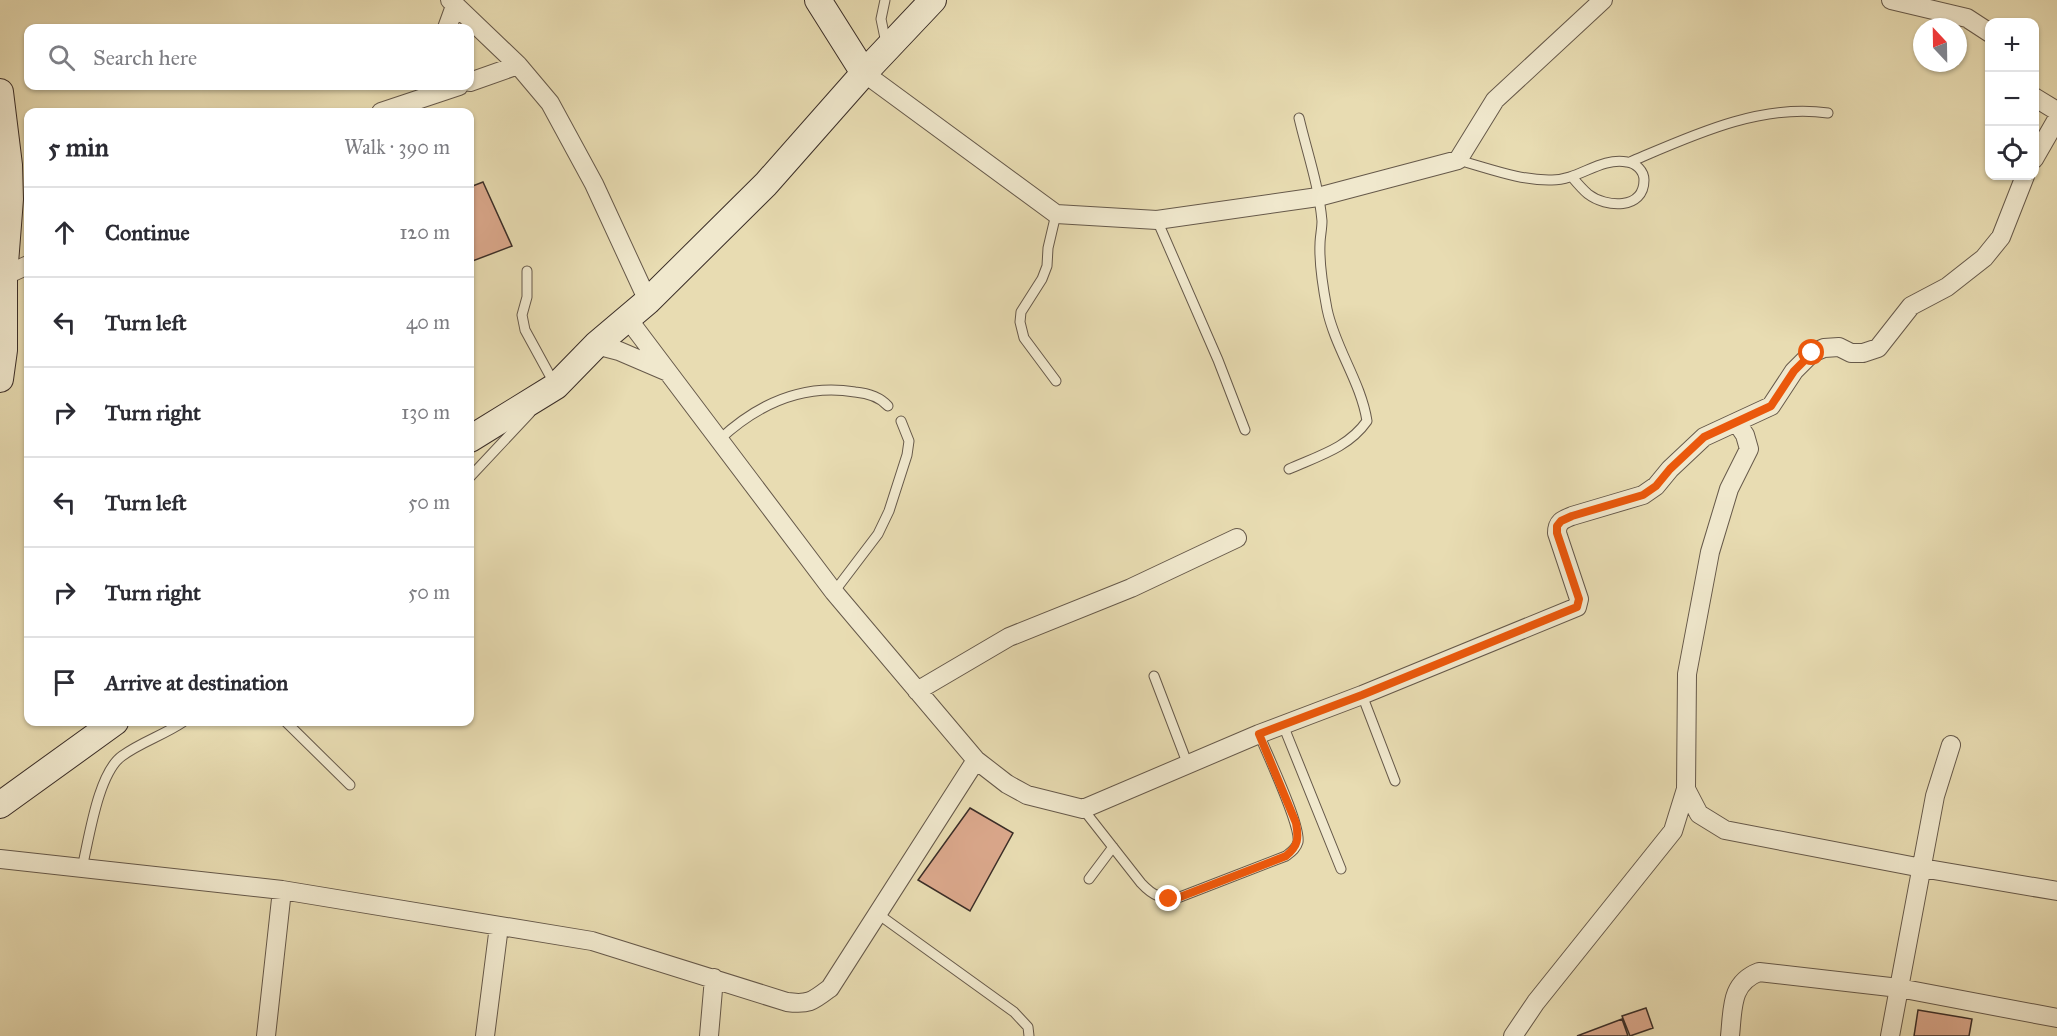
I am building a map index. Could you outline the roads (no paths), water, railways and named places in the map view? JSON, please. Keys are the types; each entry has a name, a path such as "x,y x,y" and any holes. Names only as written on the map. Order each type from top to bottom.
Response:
{"street":[{"path":"818,0 864,73 1056,214 1157,220 1318,197 1458,160 1496,100 1603,0"},
{"path":"474,437 556,386 596,345 648,300 766,184 864,73 933,0"},
{"path":"1892,0 1967,18 1985,30"},
{"path":"452,3 518,65 550,103 594,184 648,300"},
{"path":"448,24 452,3"},
{"path":"474,81 518,65"},
{"path":"389,108 423,91"},
{"path":"0,92 9,176 0,379"},
{"path":"2039,100 2057,111"},
{"path":"2039,151 2057,120"},
{"path":"628,318 834,592 976,760 1007,784 1027,795 1083,809 1259,734 1362,695 1577,607 1579,599 1557,533 1557,526 1561,521 1643,495 1656,486 1704,437 1771,406 1794,371 1812,353 1824,348 1839,347 1857,353 1878,348 1911,306 1947,287 1984,258 2001,237 2023,180"},
{"path":"4,276 24,267"},
{"path":"596,345 619,351 669,372"},
{"path":"1513,1036 1536,1002 1673,831 1686,789 1687,674 1693,637 1710,552 1729,489 1749,449 1745,435 1737,423"},
{"path":"917,691 1009,637 1131,588 1237,538"},
{"path":"0,805 109,726"},
{"path":"1890,1036 1935,796 1951,745"},
{"path":"0,859 282,890 592,941 787,1002 803,1004 814,1001 830,988 976,760"},
{"path":"1686,789 1700,814 1725,830 2057,891"},
{"path":"266,1036 282,890"},
{"path":"485,1036 499,926"},
{"path":"1730,1036 1738,987 1747,977 1759,972 1899,988 2057,1018"},
{"path":"709,1036 714,978"}],"lane":[{"path":"885,0 881,19 887,49"},
{"path":"1458,160 1513,175 1552,180 1572,177 1615,161 1630,162 1697,135 1762,115 1790,110 1828,113"},
{"path":"1289,469 1342,446 1357,435 1367,421 1353,377 1335,338 1327,308 1320,245 1322,224 1318,197 1299,118"},
{"path":"1572,177 1589,195 1609,204 1623,205 1635,200 1642,192 1644,177 1638,167 1630,162"},
{"path":"1056,214 1048,248 1047,266 1042,279 1022,312 1020,322 1024,338 1056,381"},
{"path":"1157,220 1218,360 1245,430"},
{"path":"474,473 556,386 525,330 522,315 527,297 527,272"},
{"path":"720,439 735,425 768,404 792,394 840,389 860,392 879,399 888,406"},
{"path":"834,592 878,534 892,504 909,441 901,421"},
{"path":"1154,676 1188,765"},
{"path":"1362,695 1395,781"},
{"path":"1283,725 1341,869"},
{"path":"82,868 103,785 110,769 121,757 176,726"},
{"path":"290,726 350,785"},
{"path":"1083,809 1151,893 1159,897 1169,899 1180,897 1286,856 1296,848 1298,842 1296,823 1259,734"},
{"path":"1089,879 1113,847"},
{"path":"878,914 1014,1012 1028,1028 1029,1036"}]}
